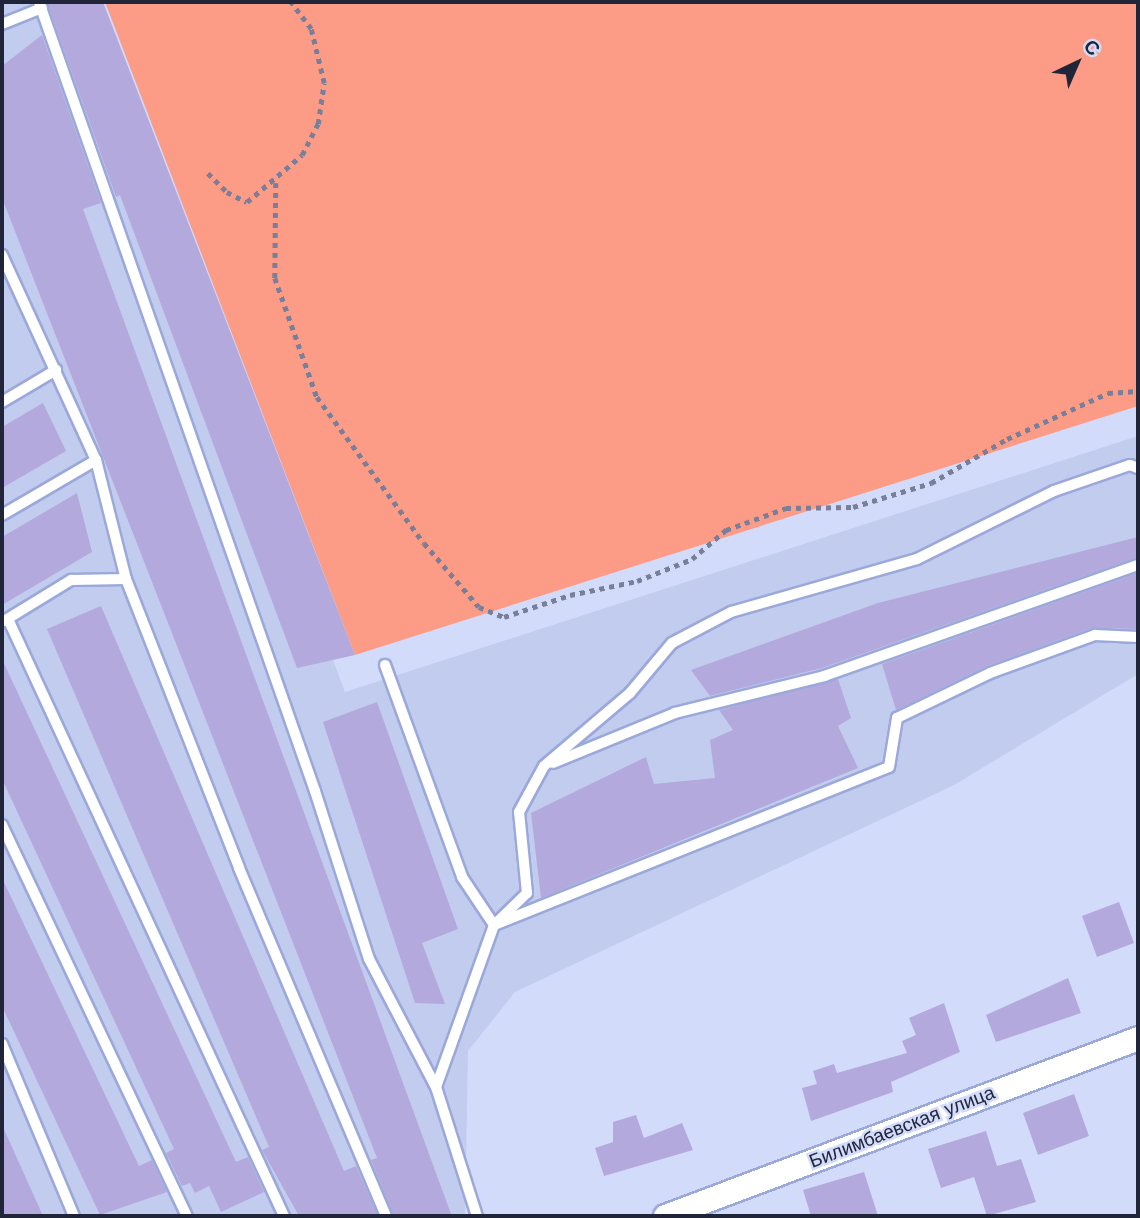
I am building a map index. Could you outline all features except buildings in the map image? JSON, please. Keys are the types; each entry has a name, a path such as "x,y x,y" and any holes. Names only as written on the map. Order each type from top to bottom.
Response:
{"street":[{"name":"Билимбаевская улица","path":"665,1216 1138,1038"}],"lane":[{"path":"2,24 40,5 369,959 436,1087 477,1216"},
{"path":"2,255 6,271 96,460 126,579 239,868 386,1216"},
{"path":"2,402 55,370"},
{"path":"2,514 96,460"},
{"path":"436,1087 494,925 527,893 519,812 544,766 630,693 672,643 731,612 917,559 1055,491 1130,465 1138,468"},
{"path":"544,766 675,713 824,676 1138,565"},
{"path":"126,579 71,580 5,621 284,1216"},
{"path":"494,925 889,767 897,719 990,673 1095,635 1138,637"},
{"path":"385,665 461,877 494,925"},
{"path":"2,825 187,1216"},
{"path":"2,1044 74,1216"}],"path":[{"path":"208,173 227,192 247,202 276,183 302,155 318,124 324,83 311,29 291,2"},
{"path":"276,183 275,278 317,397 424,543 479,607 504,617 648,577 692,559 726,530 786,508 853,507 931,483 1007,439 1108,393 1138,391"}],"shaded area":[{"path":"2,2 85,2 345,692 1138,436 1138,674 954,785 515,992 468,1051 465,1216 2,1216"},
{"path":"105,2 1138,2 1138,406 355,655"}]}
